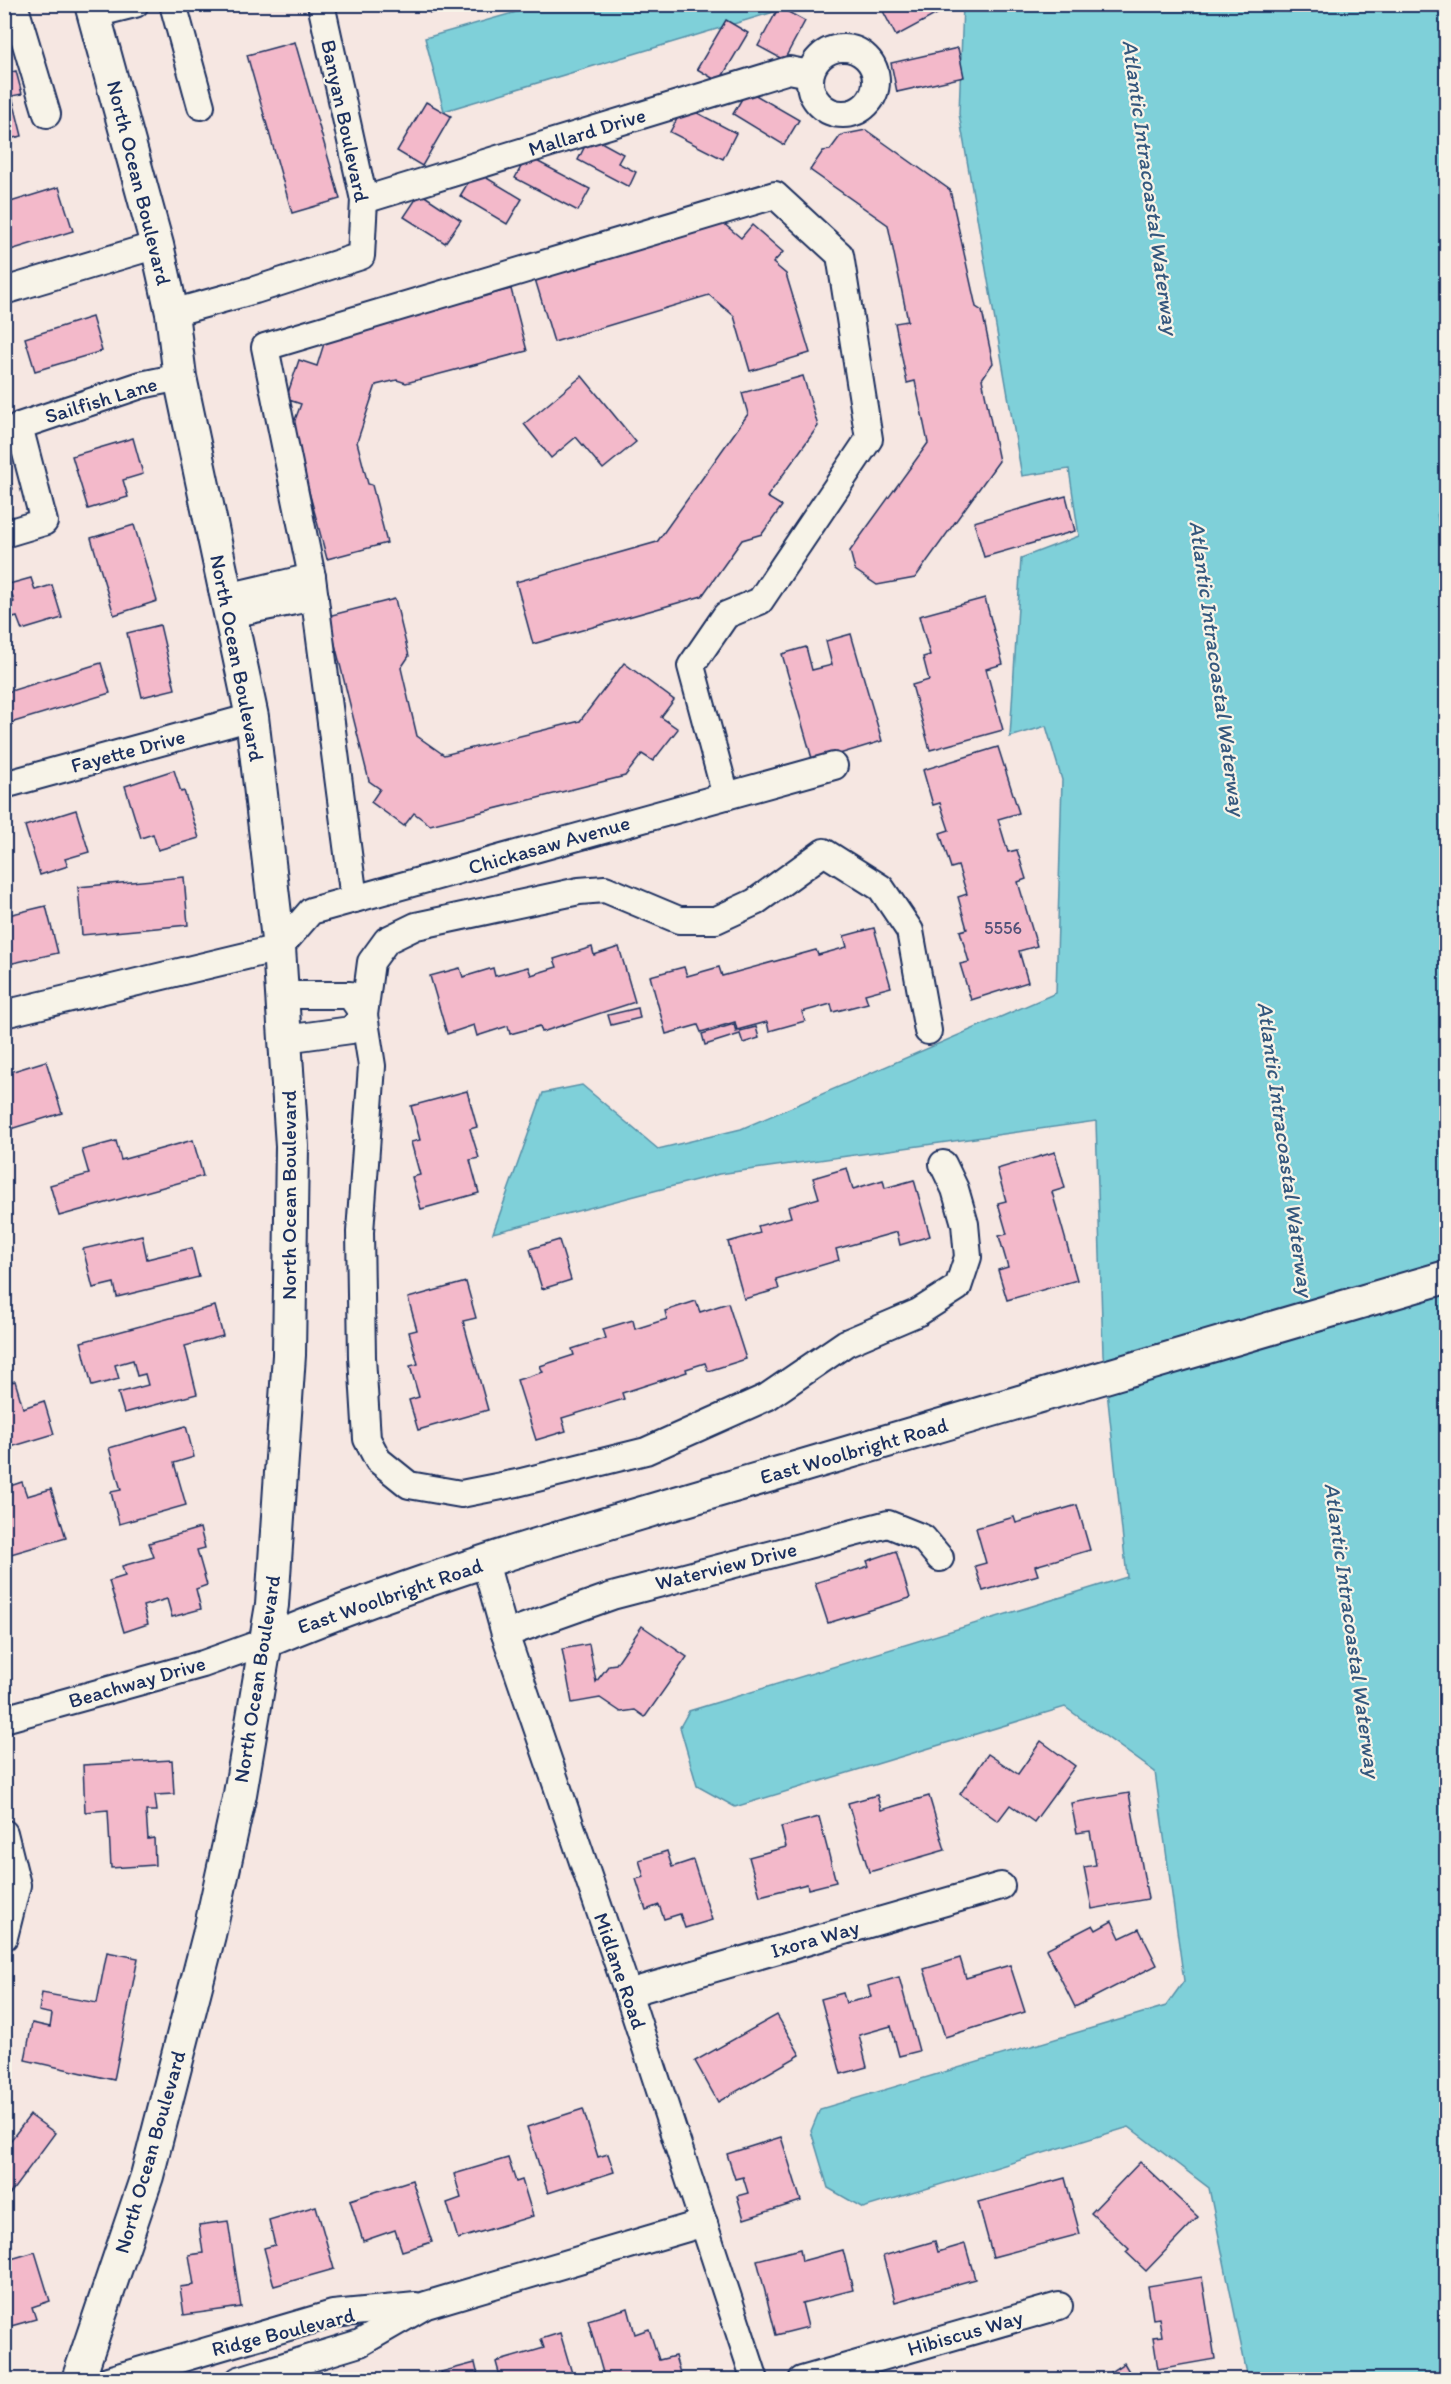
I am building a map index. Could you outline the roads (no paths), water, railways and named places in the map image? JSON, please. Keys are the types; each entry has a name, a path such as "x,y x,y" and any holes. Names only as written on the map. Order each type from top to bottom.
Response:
{"main road":[{"name":"North Ocean Boulevard","path":"78,2379 147,2176 209,1935 240,1794 255,1694 267,1641 272,1605 289,1355 292,1146 279,948 252,717 180,377 172,313 157,245 93,9"},
{"name":"East Woolbright Road","path":"267,1641 372,1598 485,1562 1446,1277"}],"street":[{"path":"4,7 14,4 47,114"},
{"path":"93,9 135,4"},
{"path":"173,4 201,106"},
{"name":"Banyan Boulevard","path":"172,313 255,290 361,256 364,200 321,4"},
{"name":"Mallard Drive","path":"364,200 789,70 810,74"},
{"path":"354,899 313,587 265,347 775,195 840,255 869,439 760,602 726,615 691,666 726,796"},
{"path":"4,291 157,245"},
{"name":"Sailfish Lane","path":"4,534 44,522 19,426 141,386 180,377"},
{"path":"228,606 313,587"},
{"name":"Fayette Drive","path":"4,784 252,717"},
{"name":"Chickasaw Avenue","path":"279,948 311,911 834,766"},
{"path":"928,1031 910,931 881,888 824,852 755,902 716,920 679,920 605,890 579,891 416,926 387,940 371,962 364,1015 372,1066 360,1232 362,1357 367,1439 378,1460 409,1485 461,1494 517,1483 646,1451 767,1397 846,1343 920,1312 958,1287 968,1257 965,1224 955,1189 943,1164"},
{"path":"4,1014 279,948"},
{"path":"282,995 350,995 364,1015"},
{"path":"285,1039 351,1030 364,1015"},
{"name":"Waterview Drive","path":"506,1634 612,1596 888,1524 923,1538 940,1558"},
{"name":"Midlane Road","path":"485,1562 506,1634 628,1993 755,2379"},
{"name":"Beachway Drive","path":"4,1719 203,1665 267,1641"},
{"path":"4,1833 17,1885 4,1937"},
{"name":"Ixora Way","path":"628,1993 1001,1886"},
{"name":"Ridge Boulevard","path":"108,2379 333,2314 426,2305 704,2223"},
{"name":"Ridge Boulevard","path":"239,2379 360,2343 426,2305"},
{"name":"Hibiscus Way","path":"802,2379 1059,2306"}],"water":[{"path":"541,5 797,5 444,111 425,38"},
{"name":"Atlantic Intracoastal Waterway","path":"963,5 1446,5 1446,509 1437,513 1446,582 1446,2379 1248,2379 1209,2188 1129,2127 863,2208 828,2188 811,2131 820,2109 1166,2006 1184,1981 1155,1772 1065,1707 735,1807 697,1786 680,1727 689,1711 1127,1577 1103,1354 1096,1121 719,1174 493,1233 543,1093 582,1085 658,1149 741,1129 1056,993 1062,780 1046,726 1010,737 1021,558 1079,536 1069,469 1022,476 959,114"}]}
